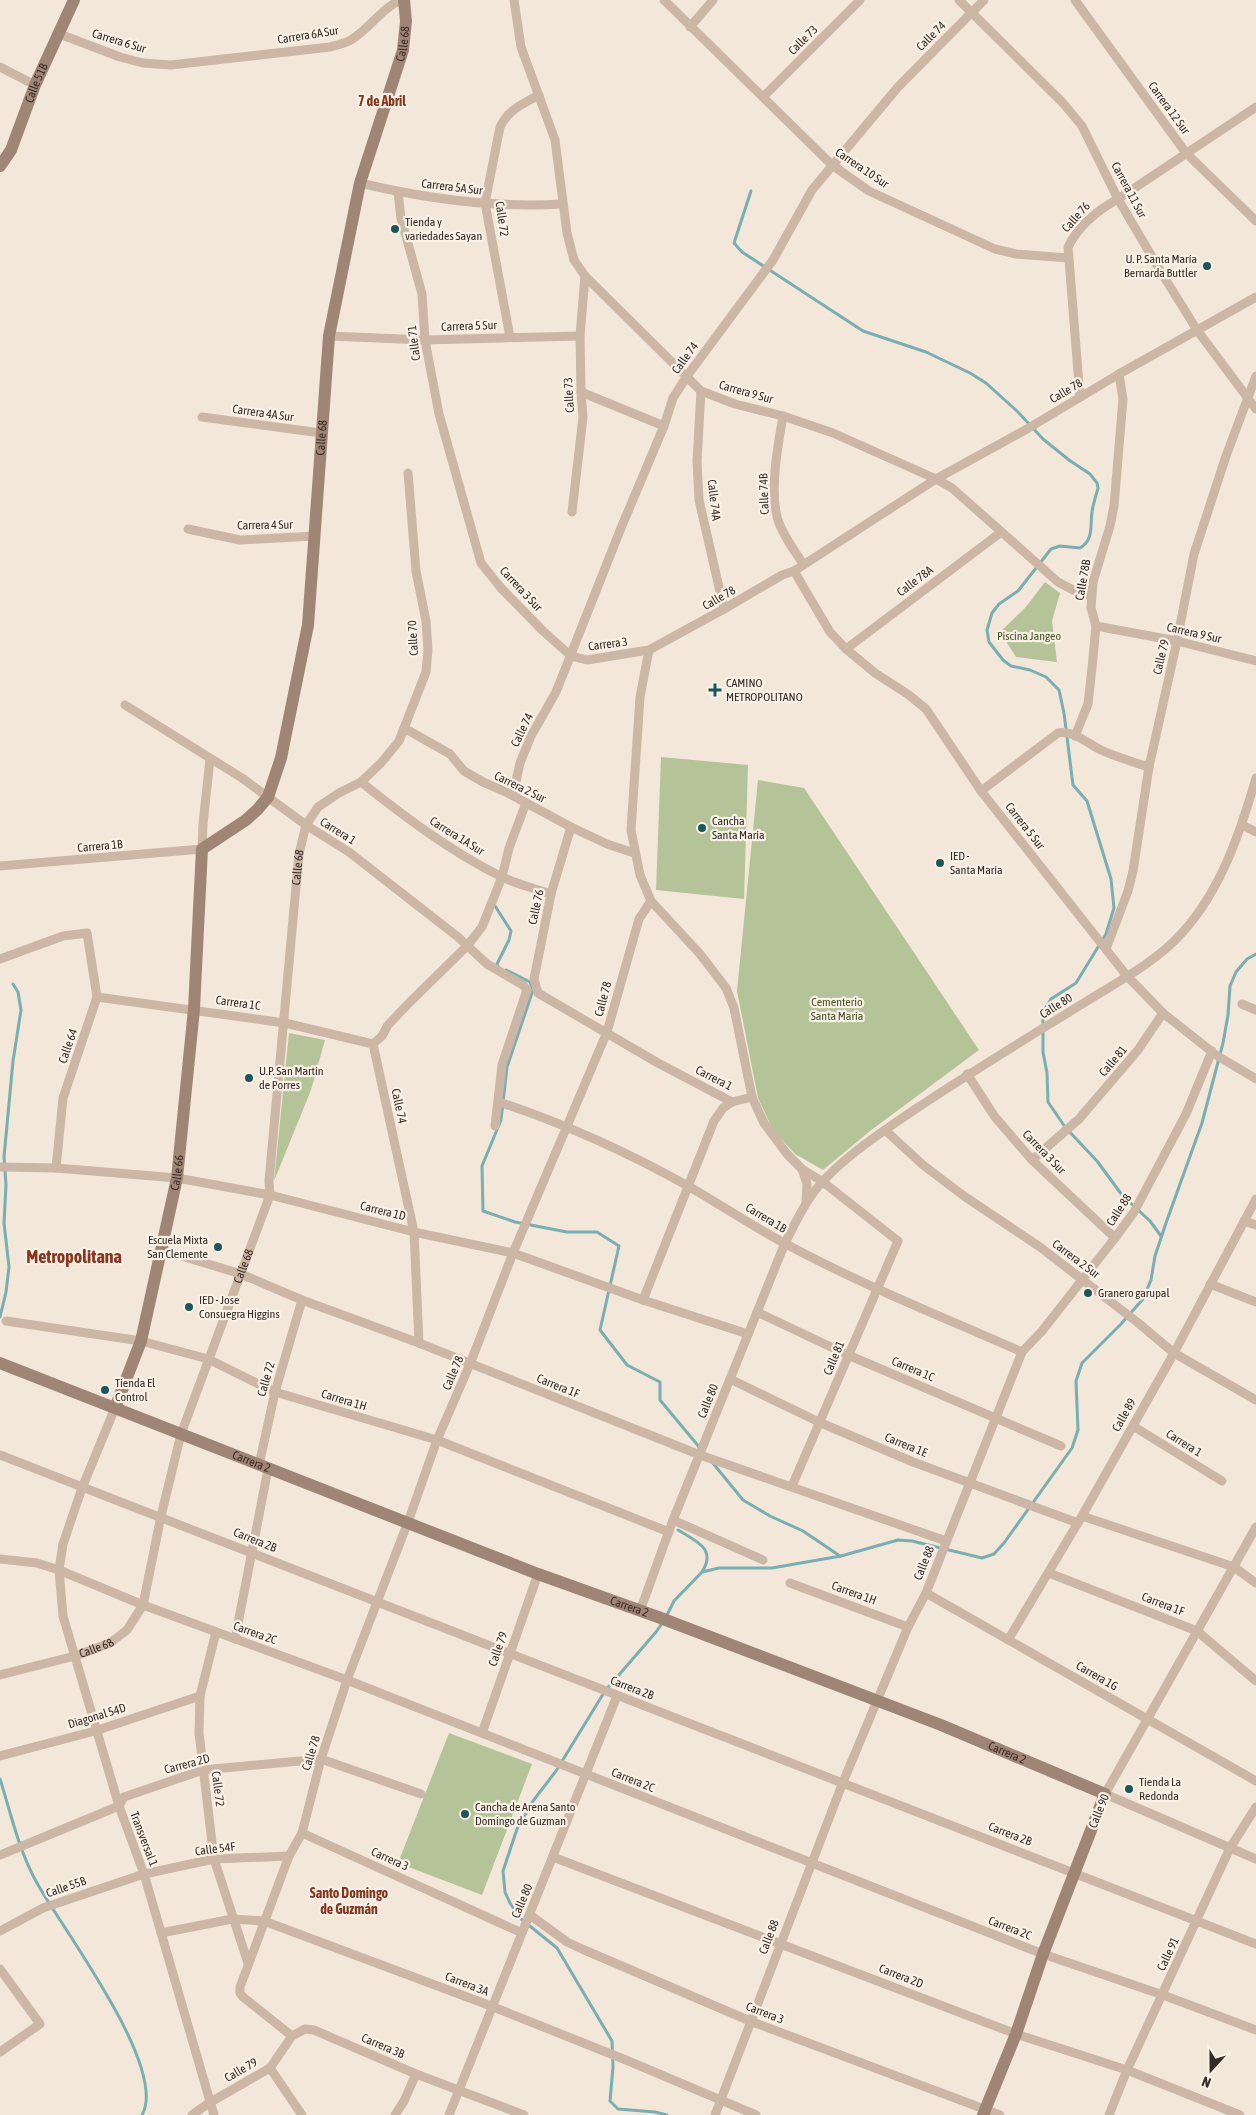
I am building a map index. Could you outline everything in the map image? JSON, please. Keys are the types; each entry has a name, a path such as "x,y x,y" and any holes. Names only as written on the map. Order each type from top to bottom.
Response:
{"street":[{"name":"Calle 51B","path":"0,166 11,150 35,85 74,0"},
{"name":"Carrera 6A Sur","path":"205,61 330,47 347,42 358,35 380,13 403,0"},
{"name":"Calle 68","path":"202,849 246,820 268,797 281,758 308,625 329,336 360,183 401,58 406,21 403,0"},
{"name":"Carrera 9 Sur","path":"514,0 521,47 555,140 562,204 574,260 585,276 701,391 736,404 783,416 833,433 936,478 952,488 1000,533 1065,587 1091,596"},
{"name":"Carrera 10 Sur","path":"664,0 832,165 869,191 995,249 1016,254 1068,258"},
{"path":"690,27 713,0"},
{"name":"Calle 73","path":"763,97 860,0"},
{"name":"Carrera 11 Sur","path":"959,0 1062,102 1082,126 1118,199 1197,330 1256,409"},
{"name":"Calle 74","path":"513,795 520,763 531,736 556,692 664,426 673,398 687,376 767,268 807,197 832,165 898,87 984,0"},
{"name":"Carrera 12 Sur","path":"1074,0 1186,153 1256,221"},
{"name":"Carrera 6 Sur","path":"58,34 97,50 143,63 181,65 205,61"},
{"path":"0,67 35,85"},
{"name":"Calle 72","path":"510,337 485,203 500,127 504,118 513,109 539,95"},
{"name":"Calle 76","path":"1080,397 1068,258 1068,247 1073,237 1086,221 1102,208 1256,107"},
{"path":"360,183 398,192"},
{"name":"Carrera 5A Sur","path":"398,192 521,206 562,204"},
{"name":"Calle 71","path":"398,192 401,218 422,294 425,340 439,414 473,528"},
{"name":"Calle 73","path":"572,512 583,418 580,336 585,276"},
{"name":"Calle 78","path":"649,650 782,575 794,571 936,478 1028,429 1119,374 1256,297"},
{"name":"Carrera 5 Sur","path":"329,336 425,340 580,336"},
{"name":"Calle 78B","path":"1069,734 1088,704 1096,626 1091,608 1091,596 1114,506 1123,399 1119,374"},
{"name":"Calle 79","path":"1106,949 1128,891 1133,871 1149,767 1194,554 1226,456 1256,376"},
{"name":"Calle 74A","path":"701,391 697,461 699,500 724,609"},
{"path":"581,392 664,426"},
{"name":"Calle 74B","path":"783,416 776,454 775,488 778,520 803,564"},
{"name":"Carrera 4A Sur","path":"202,417 321,433"},
{"name":"Calle 70","path":"361,782 390,753 399,741 426,672 428,650 426,621 416,571 408,473"},
{"name":"Carrera 3 Sur","path":"473,528 474,542 481,564 501,588 543,631 571,656"},
{"name":"Carrera 4 Sur","path":"188,529 240,540 315,536"},
{"name":"Calle 78A","path":"846,649 1000,533"},
{"name":"Carrera 5 Sur","path":"794,571 830,632 846,649 875,673 910,694 926,709 981,791 1127,976 1162,1013 1214,1053 1256,1080"},
{"name":"Carrera 9 Sur","path":"1096,626 1177,641 1256,661"},
{"path":"649,650 640,697 631,830 634,853 640,875 651,901 700,954 726,988 734,1008 752,1097 764,1123 787,1154 802,1169 823,1182"},
{"name":"Carrera 3","path":"571,656 587,660 649,650"},
{"name":"Carrera 1","path":"125,705 268,797 306,825 349,852 487,964 521,983 527,990 502,1065 502,1103"},
{"name":"Carrera 2 Sur","path":"404,728 450,754 464,771 473,777 513,795 571,827 607,844 634,853"},
{"path":"981,791 1037,751 1058,733 1069,734 1102,751 1149,767"},
{"name":"Calle 66","path":"59,1570 60,1555 68,1524 141,1341 177,1178 194,1009 202,849 210,759"},
{"name":"Calle 80","path":"640,1611 673,1520 784,1243 806,1204 823,1182 885,1130 968,1074 1037,1033 1158,955 1193,920 1222,871 1242,825 1256,778"},
{"name":"Calle 68","path":"0,1675 74,1656 110,1644 127,1630 142,1605 181,1434 270,1195 269,1181 299,854 306,825 318,808 338,792 361,782"},
{"name":"Carrera 1A Sur","path":"361,782 425,832 467,859 502,877 551,894"},
{"path":"373,1044 410,1002 467,946 482,927 502,877 509,848 526,803"},
{"path":"1242,825 1256,832"},
{"name":"Calle 76","path":"538,993 534,979 551,894 571,827"},
{"name":"Carrera 1B","path":"0,866 202,849"},
{"name":"Calle 78","path":"292,2036 242,1997 240,1987 290,1856 302,1833 321,1759 347,1680 408,1522 436,1440 470,1364 513,1253 607,1032 639,918 651,901"},
{"name":"Calle 64","path":"0,959 63,936 87,933 97,997 63,1098 56,1168"},
{"name":"Carrera 1","path":"538,993 658,1063 732,1102 752,1097"},
{"name":"Carrera 1C","path":"97,997 285,1023 373,1044"},
{"path":"1242,1004 1256,1010"},
{"name":"Calle 81","path":"1032,1160 1067,1129 1098,1097 1138,1050 1162,1013"},
{"name":"Calle 74","path":"373,1044 414,1232 419,1343"},
{"name":"Calle 88","path":"715,2115 843,1782 908,1626 926,1592 1022,1352 1042,1331 1115,1238 1136,1208 1186,1114 1214,1053"},
{"name":"Carrera 3 Sur","path":"968,1074 996,1117 1032,1160 1115,1238"},
{"path":"643,1300 714,1121 723,1108 732,1102"},
{"path":"495,1126 502,1103"},
{"name":"Carrera 1B","path":"502,1103 566,1128 645,1164 687,1186 784,1243 876,1289 1022,1352"},
{"name":"Carrera 2 Sur","path":"885,1130 923,1165 964,1196 1040,1247 1137,1322 1174,1354 1256,1400"},
{"name":"Carrera 1D","path":"4,1167 56,1168 177,1178 270,1195 414,1232 513,1253 643,1300 748,1334"},
{"path":"802,1169 807,1184 806,1204"},
{"name":"Calle 81","path":"792,1486 821,1423 848,1355 898,1241 823,1182"},
{"name":"Calle 89","path":"1008,1640 1080,1520 1174,1354 1256,1199"},
{"path":"1244,1221 1256,1224"},
{"name":"Carrera 1F","path":"162,1250 241,1274 302,1300 419,1343 700,1455 792,1486 944,1546"},
{"path":"1210,1284 1256,1302"},
{"name":"Calle 72","path":"236,1639 251,1552 274,1392 302,1300"},
{"name":"Carrera 1C","path":"757,1312 848,1355 1061,1446"},
{"name":"Carrera 1H","path":"6,1322 141,1341 208,1360 274,1392 436,1440 669,1532"},
{"name":"Carrera 2","path":"0,1363 538,1574 658,1617 940,1725 1256,1859"},
{"name":"Carrera 1E","path":"730,1379 821,1423 913,1462 1044,1510 1234,1567 1256,1583"},
{"name":"Carrera 1","path":"1132,1426 1222,1481"},
{"name":"Carrera 2B","path":"0,1454 82,1488 161,1516 614,1695 843,1782 1256,1944"},
{"path":"673,1520 763,1560"},
{"name":"Calle 90","path":"984,2112 1016,2034 1042,1954 1076,1874 1106,1794 1256,1527"},
{"name":"Carrera 2C","path":"0,1559 37,1564 59,1570 142,1605 347,1680 548,1758 569,1768 1042,1954 1163,1995 1256,2030"},
{"name":"Transversal 1","path":"59,1570 63,1616 95,1731 119,1806 144,1874 214,2115"},
{"name":"Carrera 1F","path":"1049,1573 1197,1631 1256,1681"},
{"name":"Calle 79","path":"482,1733 538,1574"},
{"name":"Carrera 1H","path":"790,1583 908,1626"},
{"name":"Carrera 1G","path":"926,1592 1256,1781"},
{"name":"Calle 72","path":"216,1632 200,1696 199,1733 214,1859 232,1919 248,1963"},
{"name":"Calle 80","path":"449,2115 491,2006 586,1774 614,1695"},
{"name":"Diagonal 54D","path":"3,1756 95,1731 200,1696"},
{"name":"Carrera 2D","path":"4,1853 119,1806 124,1797 203,1770 321,1759 421,1794"},
{"name":"Calle 91","path":"1109,2115 1127,2070 1230,1848 1256,1807"},
{"name":"Carrera 3","path":"302,1833 526,1923 750,2021 984,2112 1000,2115"},
{"name":"Calle 54F","path":"144,1874 214,1859 290,1856"},
{"name":"Carrera 2D","path":"553,1857 1016,2034 1127,2070 1240,2115"},
{"name":"Calle 55B","path":"0,1931 43,1908 144,1874"},
{"name":"Carrera 3A","path":"161,1933 232,1919 264,1921 491,2006 756,2115"},
{"path":"0,1969 40,2024 0,2052"},
{"name":"Carrera 3B","path":"292,2036 305,2029 314,2030 416,2074 524,2115"},
{"name":"Calle 79","path":"192,2115 209,2102 270,2068 292,2036"},
{"path":"270,2068 302,2115"},
{"path":"395,2115 404,2101 416,2074"}],"green space":[{"name":"Piscina Jangeo","path":"1045,582 1060,593 1052,621 1057,662 1016,657 1000,632 1025,608"},
{"name":"Cancha Santa María","path":"661,757 748,765 744,899 656,890"},
{"name":"Cementerio Santa Maria","path":"758,780 804,788 979,1050 870,1131 823,1170 795,1154 773,1130 758,1098 737,991"},
{"path":"289,1033 325,1040 311,1090 274,1181"},
{"name":"Cancha de Arena Santo Domingo de Guzman","path":"449,1733 532,1764 482,1895 398,1863"}],"waterway":[{"path":"751,191 734,243 742,252 863,331 926,352 970,373 986,383 1018,412 1043,439 1090,474 1097,483 1098,488 1092,509 1088,541 1080,548 1060,546 1051,549 1018,591 999,604 992,613 987,630 989,642 1003,660 1011,666 1030,670 1046,677 1059,690 1064,713 1073,785 1087,801 1111,879 1114,908 1106,934 1076,983 1051,999 1043,1012 1043,1052 1047,1073 1048,1102 1065,1127 1097,1161 1122,1195 1150,1221 1161,1236"},
{"path":"495,906 511,931 509,940 496,966 498,966"},
{"path":"666,1617 674,1601 702,1572 719,1568 772,1568 841,1556 898,1540 912,1541 982,1558 994,1554 1004,1543 1072,1448 1078,1430 1076,1381 1082,1363 1143,1299 1151,1280 1155,1256 1166,1223 1202,1123 1223,1043 1228,1015 1230,986 1236,972 1247,959 1256,954"},
{"path":"506,970 530,982 533,990 507,1067 501,1120 482,1166 483,1211 515,1222 567,1232 597,1232 619,1246 600,1330 627,1365 660,1382 660,1400 700,1448"},
{"path":"0,1317 9,1267 4,1223 6,1185 4,1157 13,1061 21,1010 18,992 13,984"},
{"path":"712,1462 743,1500 770,1516 803,1531 840,1556"},
{"path":"678,1530 697,1542 706,1552 706,1564 702,1572"},
{"path":"663,1622 605,1691 556,1771 533,1801 517,1829 503,1871 505,1892 510,1903 520,1918 557,1948 612,2041 613,2067 610,2101 618,2109 655,2112 667,2115"},
{"path":"0,1779 16,1832 31,1871 109,1998 127,2033 140,2065 146,2093 142,2115"}],"place":[{"name":"Tienda y variedades Sayan","path":"395,229"},
{"name":"U. P. Santa María Bernarda Buttler","path":"1207,266"},
{"name":"CAMINO METROPOLITANO","path":"715,690"},
{"name":"Cancha Santa María","path":"702,828"},
{"name":"IED - Santa María","path":"940,863"},
{"name":"U.P. San Martín de Porres","path":"249,1078"},
{"name":"Escuela Mixta San Clemente","path":"218,1247"},
{"name":"Granero garupal","path":"1088,1293"},
{"name":"IED - Jose Consuegra Higgins","path":"189,1307"},
{"name":"Tienda El Control","path":"105,1390"},
{"name":"Tienda La Redonda","path":"1129,1789"},
{"name":"Cancha de Arena Santo Domingo de Guzman","path":"465,1814"}],"district":[{"name":"7 de Abril","path":"382,101"},
{"name":"Metropolitana","path":"74,1257"},
{"name":"Santo Domingo de Guzmán","path":"349,1902"}]}
